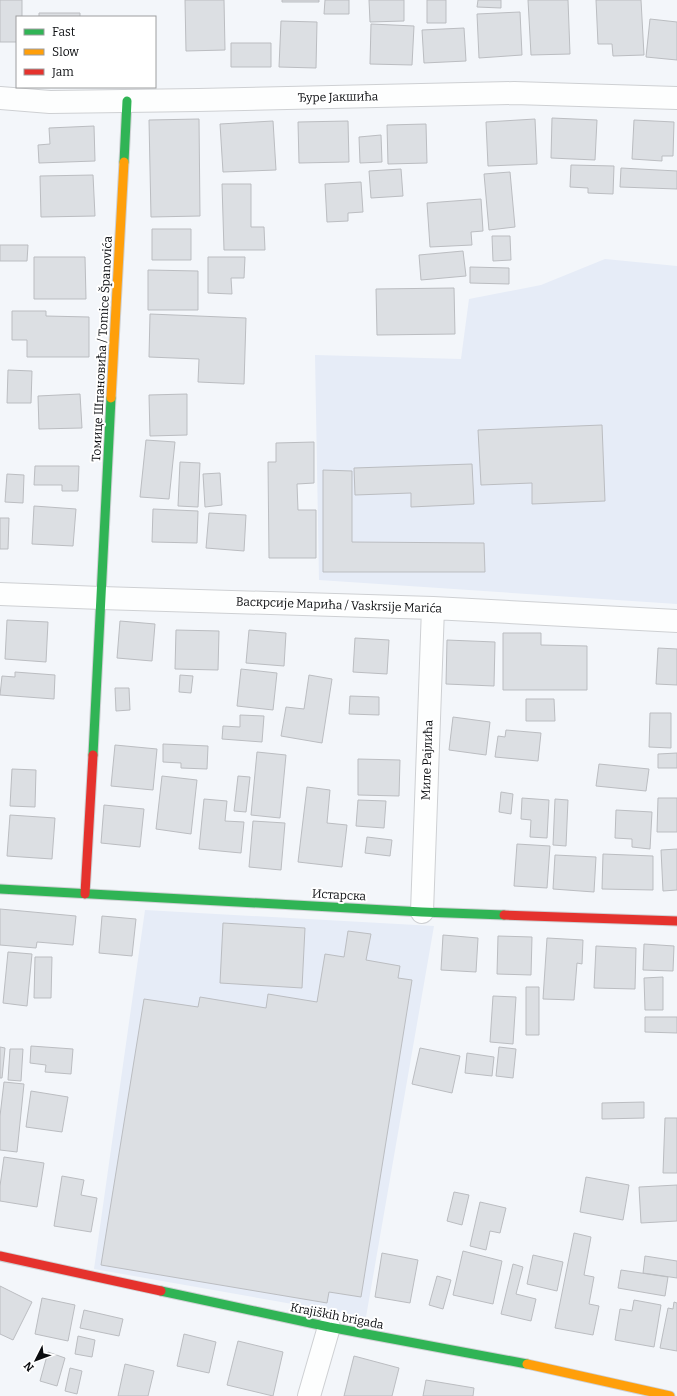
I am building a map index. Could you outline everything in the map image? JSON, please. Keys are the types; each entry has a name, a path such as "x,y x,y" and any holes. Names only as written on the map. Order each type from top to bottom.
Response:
{"street":[{"name":"Ђуре Јакшића","path":"0,98 50,102 514,93 677,98"},
{"name":"Томице Шпановића / Tomice Španovića","path":"85,894 127,101"},
{"name":"Васкрсије Марића / Vaskrsije Marića","path":"0,594 433,608 677,622"},
{"name":"Миле Рајлића","path":"422,912 433,608"},
{"name":"Истарска","path":"0,889 422,912 677,921"},
{"name":"Krajiških brigada","path":"0,1256 329,1327 508,1360 670,1396"},
{"path":"309,1396 329,1327"}],"shaded area":[{"path":"605,259 677,266 677,604 319,580 315,355 461,359 469,299 541,285"},
{"path":"145,910 434,926 366,1317 94,1269"}],"building":[{"path":"0,0 22,0 22,16 16,16 16,42 0,42"},
{"path":"185,0 224,0 225,50 186,51"},
{"path":"282,0 319,0 319,2 282,2"},
{"path":"325,0 349,0 349,14 324,14"},
{"path":"369,0 404,0 404,21 370,22"},
{"path":"427,0 446,0 446,23 427,23"},
{"path":"478,0 501,0 501,8 477,7"},
{"path":"528,0 568,0 570,54 531,55"},
{"path":"596,0 641,0 644,55 613,56 612,44 598,44"},
{"path":"520,12 522,55 479,58 477,14"},
{"path":"39,13 80,13 80,16 39,16"},
{"path":"650,19 677,22 677,60 646,57"},
{"path":"281,21 317,22 316,68 279,67"},
{"path":"371,24 414,26 412,65 370,64"},
{"path":"464,28 466,61 424,63 422,30"},
{"path":"231,43 271,43 271,67 231,67"},
{"path":"552,118 597,120 595,160 551,158"},
{"path":"199,119 200,216 151,217 149,120"},
{"path":"535,119 537,164 488,166 486,122"},
{"path":"634,120 674,122 673,156 662,156 662,161 632,159"},
{"path":"273,121 276,170 223,172 220,124"},
{"path":"348,121 349,162 299,163 298,122"},
{"path":"426,124 427,163 388,164 387,125"},
{"path":"94,126 95,161 39,163 38,145 50,144 49,128"},
{"path":"381,135 382,162 360,163 359,137"},
{"path":"571,165 614,166 613,194 588,193 588,188 570,187"},
{"path":"621,168 677,171 677,189 620,187"},
{"path":"401,169 403,196 371,198 369,171"},
{"path":"510,172 515,227 489,230 484,174"},
{"path":"93,175 95,216 41,217 40,176"},
{"path":"361,182 363,212 348,213 348,221 327,222 325,184"},
{"path":"222,184 251,184 251,227 264,227 265,250 224,250"},
{"path":"481,199 483,231 471,232 472,245 430,247 427,203"},
{"path":"152,229 191,229 191,260 152,260"},
{"path":"492,236 510,236 511,260 493,261"},
{"path":"0,245 28,245 27,261 0,261"},
{"path":"463,251 466,276 421,280 419,255"},
{"path":"34,257 85,257 86,299 34,299"},
{"path":"208,257 245,257 244,278 231,278 232,294 208,293"},
{"path":"470,267 509,268 509,284 470,283"},
{"path":"148,270 198,271 198,310 148,310"},
{"path":"454,288 455,334 377,335 376,289"},
{"path":"12,311 46,311 46,316 89,317 89,357 27,357 27,340 12,340"},
{"path":"150,314 246,318 244,384 198,382 199,359 149,357"},
{"path":"8,370 32,371 31,403 7,403"},
{"path":"80,394 82,428 39,429 38,396"},
{"path":"187,394 187,435 150,436 149,395"},
{"path":"602,425 605,501 532,504 532,483 481,485 478,430"},
{"path":"146,440 175,442 169,499 140,497"},
{"path":"314,442 314,483 297,484 298,510 316,510 316,558 269,558 268,462 276,462 276,443"},
{"path":"180,462 200,463 198,507 178,506"},
{"path":"472,464 474,504 411,507 411,493 355,495 354,468"},
{"path":"35,466 79,466 78,491 62,491 62,485 34,485"},
{"path":"323,470 352,471 352,542 484,543 485,572 323,572"},
{"path":"220,473 222,505 205,507 203,474"},
{"path":"7,474 24,475 23,503 5,502"},
{"path":"34,506 76,509 73,546 32,544"},
{"path":"153,509 198,511 197,543 152,542"},
{"path":"209,513 246,515 244,551 206,548"},
{"path":"0,518 9,518 8,549 0,549"},
{"path":"7,620 48,622 46,662 5,659"},
{"path":"120,621 155,624 152,661 117,658"},
{"path":"176,630 219,631 218,670 175,669"},
{"path":"249,630 286,633 284,666 246,663"},
{"path":"503,633 541,633 541,645 587,646 587,690 503,690"},
{"path":"355,638 389,640 387,674 353,672"},
{"path":"447,640 495,642 494,686 446,684"},
{"path":"658,648 677,649 677,685 656,684"},
{"path":"241,669 277,673 273,710 237,706"},
{"path":"15,672 55,675 54,699 0,695 2,676 15,677"},
{"path":"180,675 193,676 191,693 179,692"},
{"path":"309,675 332,679 322,743 281,736 286,707 304,709"},
{"path":"115,688 129,688 130,710 116,711"},
{"path":"350,696 379,697 379,715 349,714"},
{"path":"526,699 554,699 555,721 526,721"},
{"path":"650,713 671,713 671,748 649,747"},
{"path":"240,715 264,716 262,742 222,739 223,726 240,727"},
{"path":"453,717 490,722 486,755 449,750"},
{"path":"506,730 541,733 538,761 495,757 498,736 505,737"},
{"path":"163,744 208,746 207,769 181,768 181,763 163,762"},
{"path":"115,745 157,749 153,790 111,786"},
{"path":"257,752 286,755 280,818 251,815"},
{"path":"677,753 677,768 658,768 658,754"},
{"path":"358,759 400,760 399,796 358,795"},
{"path":"599,764 649,769 646,791 596,786"},
{"path":"12,769 36,770 35,807 10,806"},
{"path":"162,776 197,780 191,834 156,829"},
{"path":"238,776 250,777 246,812 234,811"},
{"path":"307,787 330,790 327,823 347,825 342,867 298,862"},
{"path":"501,792 513,794 511,814 499,812"},
{"path":"522,798 549,800 547,838 530,837 531,820 521,819"},
{"path":"658,798 677,798 677,832 657,832"},
{"path":"204,799 227,801 225,821 244,822 241,853 199,849"},
{"path":"555,799 568,800 566,846 553,845"},
{"path":"358,800 386,801 384,828 356,826"},
{"path":"104,805 144,809 140,847 101,843"},
{"path":"616,810 652,812 650,849 632,847 632,839 615,838"},
{"path":"10,815 55,818 52,859 7,856"},
{"path":"253,821 285,823 281,870 249,867"},
{"path":"367,837 392,840 390,856 365,853"},
{"path":"517,844 550,846 547,888 514,886"},
{"path":"677,849 677,890 663,891 661,850"},
{"path":"603,854 653,856 653,890 602,889"},
{"path":"555,855 596,857 594,892 553,889"},
{"path":"0,909 76,916 73,945 37,942 36,948 0,945"},
{"path":"102,916 136,919 132,956 99,953"},
{"path":"223,923 305,928 302,988 220,983"},
{"path":"348,931 371,934 366,960 400,966 398,978 412,980 361,1297 329,1292 327,1303 101,1265 144,999 198,1007 200,997 266,1008 268,994 317,1002 325,954 344,957"},
{"path":"443,935 478,938 476,972 441,970"},
{"path":"498,936 532,937 531,975 497,974"},
{"path":"547,938 583,940 582,964 577,963 574,1000 543,999"},
{"path":"644,944 674,946 673,971 643,970"},
{"path":"596,946 636,948 635,989 594,988"},
{"path":"8,952 32,954 27,1006 3,1003"},
{"path":"35,957 52,957 51,998 34,998"},
{"path":"663,977 663,1010 645,1010 644,978"},
{"path":"526,987 539,987 539,1035 526,1035"},
{"path":"493,996 516,997 513,1044 490,1042"},
{"path":"645,1017 677,1017 677,1033 645,1032"},
{"path":"31,1046 73,1049 71,1074 45,1072 46,1065 30,1063"},
{"path":"0,1047 5,1048 2,1078 0,1078"},
{"path":"499,1047 516,1049 513,1078 496,1076"},
{"path":"420,1048 460,1056 452,1093 412,1084"},
{"path":"10,1049 23,1049 21,1081 8,1080"},
{"path":"467,1053 494,1057 492,1076 465,1073"},
{"path":"4,1082 24,1084 17,1152 0,1150 0,1116"},
{"path":"31,1091 68,1097 62,1132 26,1127"},
{"path":"644,1102 644,1118 602,1119 602,1103"},
{"path":"665,1118 677,1118 677,1173 663,1173"},
{"path":"4,1157 44,1163 37,1207 0,1201 0,1186"},
{"path":"62,1176 84,1180 81,1195 97,1198 91,1232 54,1226"},
{"path":"586,1177 629,1185 623,1220 580,1212"},
{"path":"677,1185 677,1221 641,1223 639,1187"},
{"path":"454,1192 469,1195 462,1225 447,1221"},
{"path":"480,1202 506,1208 500,1233 490,1231 486,1250 470,1246"},
{"path":"574,1233 591,1237 584,1275 594,1277 589,1304 599,1306 593,1335 555,1328"},
{"path":"463,1251 502,1261 493,1304 453,1295"},
{"path":"382,1253 418,1260 410,1303 375,1297"},
{"path":"533,1255 563,1262 557,1291 527,1284"},
{"path":"645,1256 677,1261 677,1278 643,1273"},
{"path":"513,1264 523,1267 516,1294 536,1299 531,1321 501,1314"},
{"path":"621,1270 668,1277 665,1296 618,1288"},
{"path":"437,1276 451,1280 443,1309 429,1305"},
{"path":"0,1286 32,1302 13,1340 0,1334"},
{"path":"42,1298 75,1305 68,1341 35,1334"},
{"path":"634,1300 661,1305 654,1347 615,1340 620,1309 632,1311"},
{"path":"674,1302 677,1303 677,1351 660,1348 668,1308 673,1309"},
{"path":"84,1310 123,1319 119,1336 80,1328"},
{"path":"184,1334 216,1342 209,1373 177,1366"},
{"path":"78,1336 95,1340 92,1357 75,1354"},
{"path":"238,1341 283,1352 273,1396 227,1385"},
{"path":"48,1352 65,1358 57,1386 40,1381"},
{"path":"354,1356 399,1368 392,1396 344,1396"},
{"path":"125,1364 154,1371 148,1396 118,1396"},
{"path":"70,1368 82,1371 77,1394 65,1391"},
{"path":"426,1380 474,1388 473,1396 423,1396"}],"traffic: fast":[{"path":"124,162 127,101"},
{"path":"93,755 111,398"},
{"path":"0,889 422,912 504,915"},
{"path":"161,1291 329,1327 527,1364"}],"traffic: slow":[{"path":"111,398 124,162"},
{"path":"527,1364 670,1396"}],"traffic: jam":[{"path":"85,894 93,755"},
{"path":"504,915 677,921"},
{"path":"0,1256 161,1291"}]}
